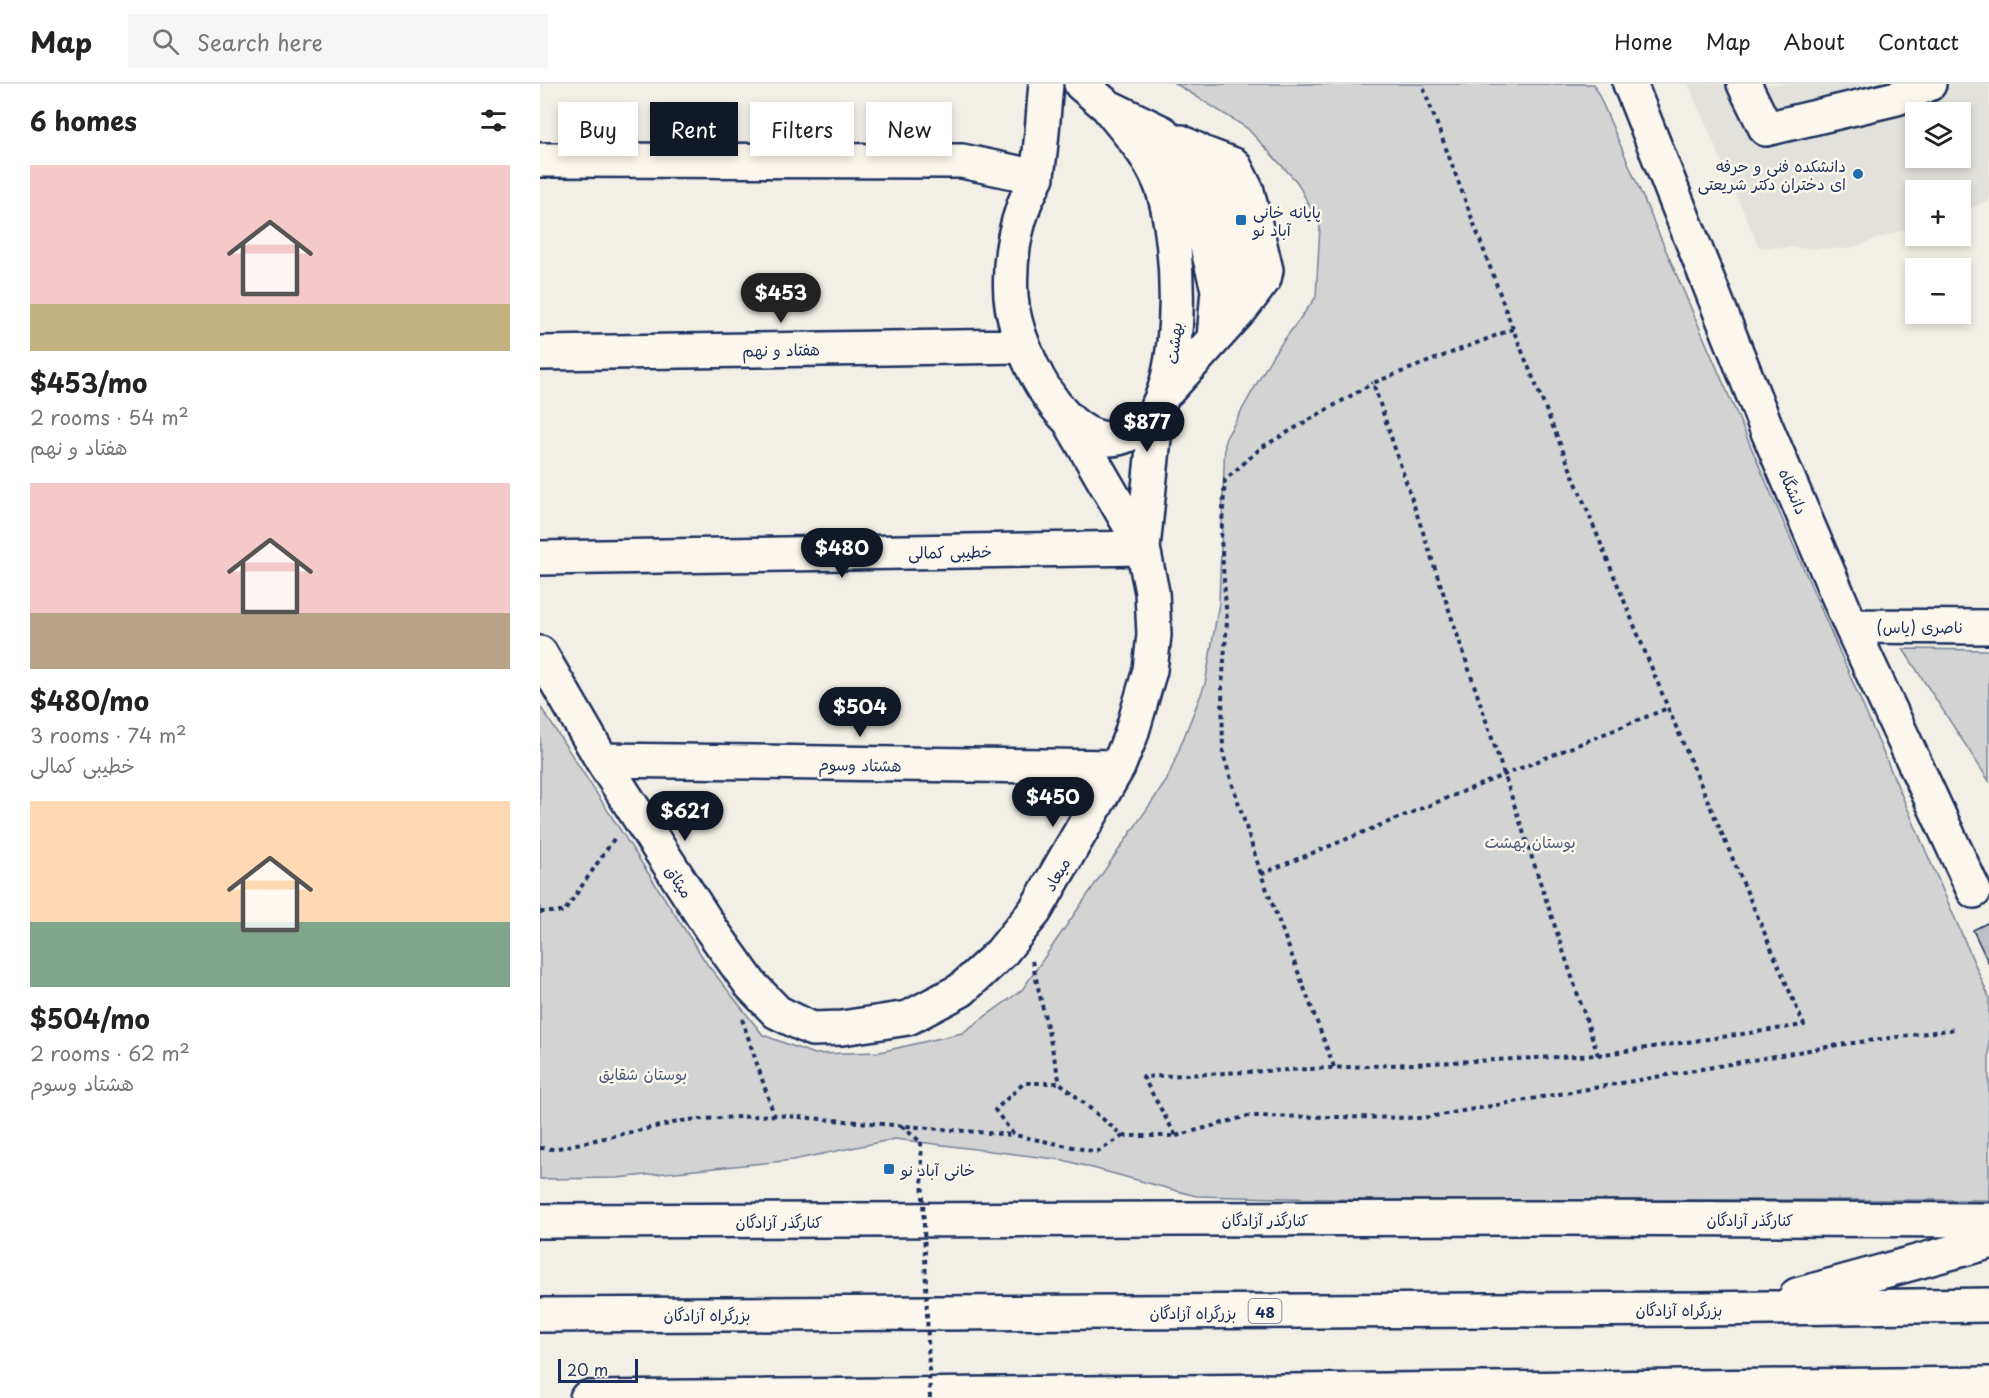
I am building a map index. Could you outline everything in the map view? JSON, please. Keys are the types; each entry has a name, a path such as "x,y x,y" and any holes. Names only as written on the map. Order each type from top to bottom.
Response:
{"main road":[{"path":"540,160 962,161 1037,177 1046,84"},
{"path":"1082,84 1107,106 1203,153 1218,192 1240,280 1242,308 1161,400 1143,548"},
{"name":"دانشگاه","path":"1630,84 1766,427 1851,626 1974,891"},
{"path":"1744,84 1766,129 1897,98 1929,84"},
{"name":"بهشت","path":"1037,177 1023,205 1011,263 1011,298 1022,346 1036,376 1068,420 1087,432 1106,439 1126,436 1148,421 1161,400 1174,359 1176,315 1174,257 1166,198 1145,153 1107,106"},
{"path":"1163,133 1188,173 1218,289 1214,339"},
{"name":"هفتاد و نهم","path":"540,353 1022,346"},
{"path":"1068,420 1143,548"},
{"name":"خطیبی کمالی","path":"540,558 1143,548"},
{"name":"میعاد","path":"842,1028 908,1018 961,990 1001,953 1035,911 1118,767 1141,703 1150,670 1154,635 1152,592 1143,548"},
{"name":"ناصری (یاس)","path":"1851,626 1989,627"},
{"name":"میثاق","path":"540,653 634,809 751,985 777,1012 812,1029 842,1028"},
{"name":"هشتاد وسوم","path":"603,760 1118,767"},
{"name":"کنارگذر آزادگان","path":"540,1221 1554,1218 1989,1220"},
{"path":"1750,1308 1989,1242"},
{"name":"بزرگراه آزادگان","path":"540,1315 1989,1305"},
{"path":"587,1398 1989,1384"}],"path":[{"path":"1176,1136 1143,1077 1598,1055 1804,1026 1668,708 1513,329 1422,84"},
{"path":"1334,1067 1261,874 1223,754 1222,687 1227,621 1221,538 1225,480 1262,447 1373,383 1513,329"},
{"path":"1373,383 1598,1055"},
{"path":"1261,874 1668,708"},
{"path":"540,912 564,912 634,809"},
{"path":"1023,925 1060,1083 1123,1136"},
{"path":"741,1016 774,1114"},
{"path":"540,1148 566,1146 687,1120 774,1114 1014,1135 1096,1152 1123,1136 1176,1136 1248,1116 1424,1118 1639,1078 1956,1029"},
{"path":"1014,1135 995,1110 1024,1083 1060,1083"},
{"path":"899,1124 921,1142 930,1398"}],"shaded area":[{"name":"دانشکده فنی و حرفه ای دختران دکتر شریعتی","path":"1688,84 1989,84 1989,201 1971,207 1971,180 1905,180 1905,229 1847,249 1759,247"}],"green space":[{"name":"بوستان بهشت","path":"1176,84 1594,84 1989,997 1989,1200 1368,1200 1196,1196 1063,1160 895,1139 793,1160 617,1178 540,1179 540,706 707,964 763,1035 814,1054 880,1052 962,1033 1022,990 1167,780 1205,684 1219,603 1225,440 1273,355 1316,297 1320,226 1297,182 1247,128"},
{"path":"1903,649 1989,650 1989,781"}],"building":[{"path":"1989,922 1989,964 1973,930"}],"place":[{"name":"دانشکده فنی و حرفه ای دختران دکتر شریعتی","path":"1858,174"},
{"name":"پایانه خانی آباد نو","path":"1241,220"},
{"name":"خانی آباد نو","path":"889,1169"}],"park label":[{"name":"بوستان شقایق","path":"643,1073"}]}
